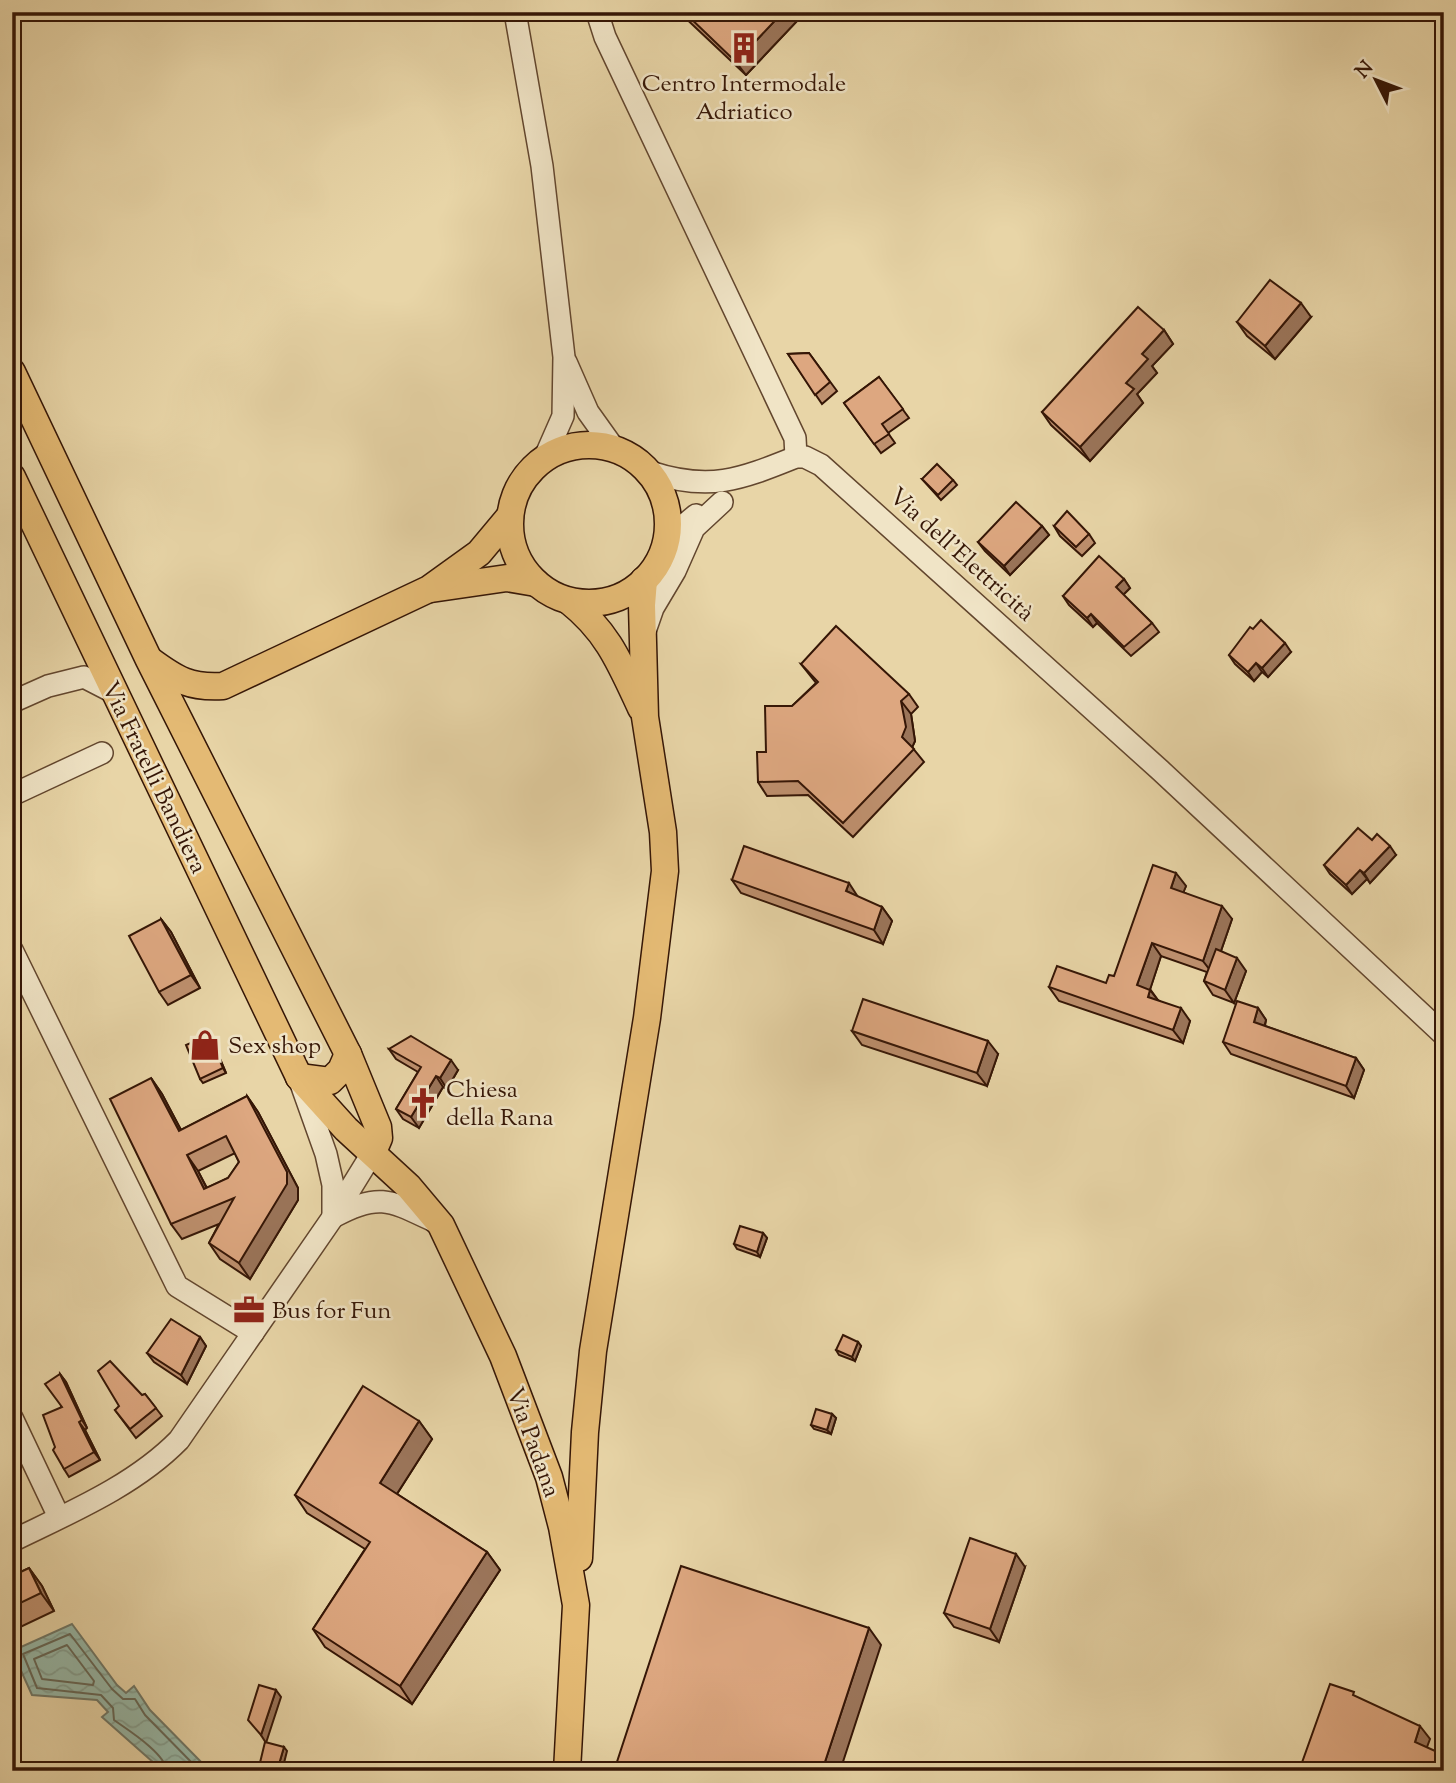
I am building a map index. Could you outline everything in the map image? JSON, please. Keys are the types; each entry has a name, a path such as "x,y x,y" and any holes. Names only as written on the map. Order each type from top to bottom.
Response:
{"main road":[{"name":"Via Fratelli Bandiera","path":"12,372 149,660 348,1054 378,1127 379,1138 373,1152 314,1098 299,1077 12,477"},
{"path":"536,583 520,563 511,540 510,516 516,493 528,473 545,457 567,447 589,444 613,447 650,472 662,493 668,516 666,540 658,562 644,580 622,596 596,603 569,601"},
{"path":"149,660 186,683 200,687 223,685 429,589 479,553 510,516"},
{"path":"429,589 507,578 536,583 569,601 593,620 608,638 645,718"},
{"path":"576,1605 585,1432 593,1352 647,1018 665,871 663,832 645,718 644,580"},
{"name":"Via Fratelli Bandiera","path":"184,729 192,712 223,685"},
{"path":"299,1077 330,1081 341,1070 348,1054"},
{"name":"Via Padana","path":"373,1152 409,1187 440,1225 503,1356 549,1477 562,1527 576,1605 567,1771"}],"street":[{"path":"515,12 542,166 564,357 562,416 545,457"},
{"path":"597,12 605,37 795,438 796,457 744,479 686,482 650,472"},
{"path":"564,357 588,412 613,447"},
{"name":"Via dell'Elettricità","path":"796,457 814,460 863,499 1160,770 1444,1035"},
{"path":"644,636 653,608 675,571 694,528 744,479"},
{"path":"666,540 688,518 722,502"},
{"path":"12,702 48,686 84,677 115,693"},
{"path":"12,795 102,753"},
{"path":"12,950 177,1286 253,1332"},
{"name":"Via Fratelli Bandiera","path":"299,1077 326,1154 333,1185 333,1217"},
{"name":"Via Fratelli Bandiera","path":"333,1217 373,1152"},
{"path":"12,1541 159,1461 179,1440 333,1217 360,1202 382,1200 440,1225"},
{"path":"12,1418 60,1517"}],"water":[{"path":"72,1624 117,1685 126,1693 134,1686 150,1710 210,1771 163,1771 102,1717 108,1712 97,1700 32,1695 12,1651"}],"building":[{"name":"Centro Intermodale Adriatico","path":"684,12 783,12 736,62"},
{"path":"1270,280 1301,303 1265,346 1237,322"},
{"path":"1138,307 1164,330 1142,354 1148,359 1126,383 1134,389 1080,447 1042,412"},
{"path":"809,353 830,382 815,395 788,354"},
{"path":"879,377 903,409 882,424 889,434 874,444 844,403"},
{"path":"937,464 953,480 938,495 922,479"},
{"path":"1016,502 1042,526 1004,566 978,542"},
{"path":"1067,511 1089,534 1076,547 1054,526"},
{"path":"1099,556 1124,579 1116,587 1152,623 1124,647 1091,614 1087,618 1063,596"},
{"path":"1261,620 1285,643 1262,668 1256,663 1248,672 1229,655 1250,627 1253,629"},
{"path":"836,626 909,694 901,701 906,727 902,737 914,749 843,823 798,781 758,782 757,752 766,752 765,706 792,706 818,682 801,664"},
{"path":"1358,828 1372,840 1377,834 1390,846 1364,873 1360,870 1346,885 1324,865"},
{"path":"744,846 849,883 846,891 882,907 874,930 732,880"},
{"path":"1153,865 1176,873 1171,888 1222,906 1203,961 1152,943 1137,985 1150,990 1148,997 1181,1008 1173,1030 1049,987 1057,966 1106,983 1109,975 1114,976"},
{"path":"161,919 191,975 159,992 129,936"},
{"path":"1216,949 1237,958 1225,990 1204,981"},
{"path":"863,999 988,1041 977,1073 852,1031"},
{"path":"1237,1001 1258,1008 1254,1022 1356,1058 1346,1086 1223,1042"},
{"path":"209,1035 223,1068 200,1079 186,1045"},
{"path":"411,1036 451,1060 440,1078 436,1076 411,1117 396,1109 421,1067 389,1049"},
{"path":"151,1078 179,1131 247,1096 287,1172 287,1184 239,1263 209,1243 234,1198 171,1224 110,1099","holes":["226,1136 239,1162 228,1178 204,1189 187,1155"]},
{"path":"740,1226 763,1233 757,1252 734,1244"},
{"path":"171,1319 200,1337 181,1375 147,1353"},
{"path":"843,1335 858,1342 852,1357 836,1350"},
{"path":"110,1361 156,1408 130,1429 115,1410 119,1406 98,1371"},
{"path":"60,1374 94,1452 64,1469 53,1450 55,1447 43,1415 62,1407 45,1384"},
{"path":"363,1386 419,1421 380,1483 487,1552 400,1686 313,1629 370,1542 295,1495"},
{"path":"816,1409 832,1414 827,1430 811,1425"},
{"path":"970,1538 1016,1554 990,1629 944,1613"},
{"path":"681,1566 869,1628 822,1771 614,1771"},
{"path":"29,1568 41,1593 12,1607 12,1576"},
{"path":"1330,1684 1354,1692 1353,1695 1420,1726 1415,1742 1444,1755 1444,1771 1299,1771"},
{"path":"259,1685 276,1690 261,1735 248,1720"},
{"path":"265,1742 284,1747 277,1771 258,1771"}],"place":[{"name":"Centro Intermodale Adriatico","path":"744,48"},
{"name":"Sex shop","path":"205,1045"},
{"name":"Chiesa della Rana","path":"423,1103"},
{"name":"Bus for Fun","path":"249,1310"}]}
